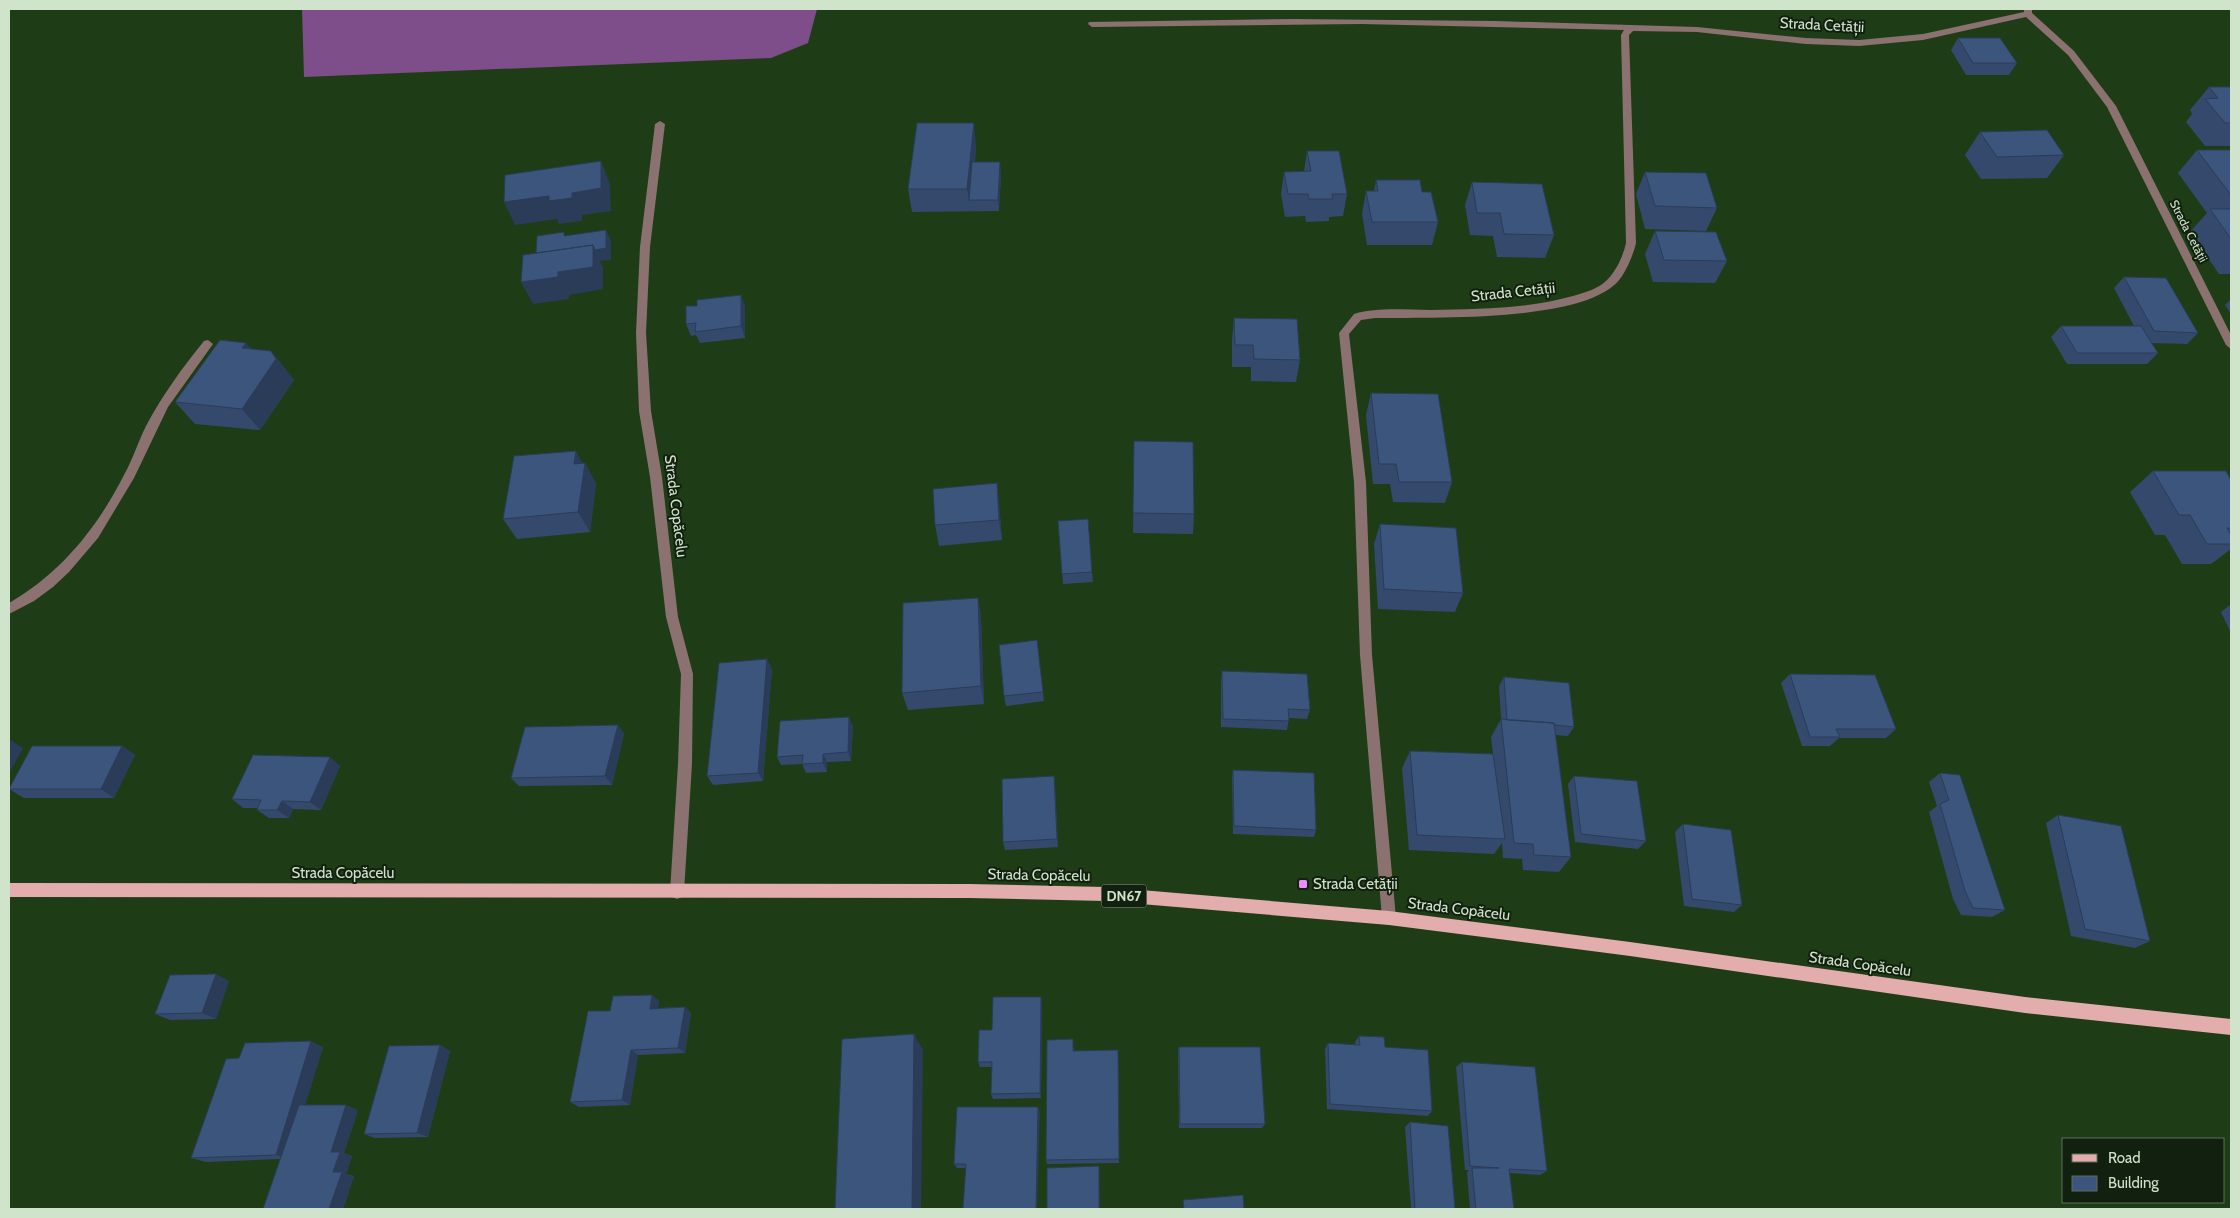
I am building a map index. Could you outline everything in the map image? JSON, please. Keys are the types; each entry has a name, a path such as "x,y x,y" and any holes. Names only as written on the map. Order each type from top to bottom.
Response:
{"main road":[{"name":"Strada Copăcelu","path":"9,890 968,891 1105,894 1389,918 1630,948 2025,1005 2231,1027"}],"street":[{"name":"Strada Cetății","path":"1389,918 1366,655 1360,482 1344,333 1358,317 1375,314 1485,312 1553,304 1587,296 1613,281 1625,264 1631,243 1625,35 1631,28 1716,31 1826,43 1893,42 1948,34 2028,11 2071,53 2112,106 2231,345"},
{"path":"1092,24 1338,20 1548,24 1631,28"},
{"name":"Strada Copăcelu","path":"660,124 645,247 641,333 645,411 656,477 672,618 687,674 686,764 677,892"},
{"path":"9,609 45,588 72,562 98,530 130,475 151,428 168,398 187,369 208,344"}],"shaded area":[{"path":"302,9 817,9 808,43 771,58 304,77"}],"building":[{"path":"1958,38 2000,38 2017,63 1973,63"},
{"path":"2209,87 2231,87 2231,123 2225,123 2205,99 2218,98"},
{"path":"917,123 974,123 967,189 908,189"},
{"path":"2047,130 2064,155 1997,157 1980,132"},
{"path":"2197,150 2231,150 2231,195"},
{"path":"1307,151 1339,151 1347,194 1332,194 1333,199 1309,199 1308,194 1288,194 1284,172 1311,171"},
{"path":"601,161 601,188 572,193 572,198 549,201 549,196 504,202 505,175"},
{"path":"972,162 1000,162 998,200 969,200"},
{"path":"1645,172 1706,173 1717,208 1655,206"},
{"path":"1376,180 1420,180 1422,192 1431,192 1438,222 1372,222 1366,191 1378,191"},
{"path":"1472,182 1542,184 1554,235 1504,234 1500,213 1477,213"},
{"path":"2210,209 2231,209 2231,239"},
{"path":"606,230 606,248 595,250 593,245 536,253 537,236 564,232 564,236"},
{"path":"1655,231 1716,232 1727,261 1664,260"},
{"path":"593,245 593,267 558,272 558,277 521,282 523,255"},
{"path":"2124,277 2166,278 2198,333 2154,331"},
{"path":"741,295 741,326 695,332 696,323 686,324 686,306 697,306 697,300"},
{"path":"1234,318 1297,319 1300,360 1254,359 1253,345 1235,345"},
{"path":"2061,326 2141,326 2158,353 2077,353"},
{"path":"220,340 246,343 242,348 271,351 276,359 242,409 175,402"},
{"path":"1371,393 1438,394 1452,482 1399,482 1396,464 1379,464"},
{"path":"1134,441 1193,442 1194,514 1133,513"},
{"path":"576,451 574,464 585,463 578,512 503,519 514,456"},
{"path":"2153,471 2226,471 2231,480 2231,528 2227,528 2231,535 2231,544 2207,544 2190,515 2179,515"},
{"path":"997,483 999,520 935,525 933,489"},
{"path":"1088,519 1092,572 1062,574 1058,521"},
{"path":"1380,524 1456,528 1463,593 1384,589"},
{"path":"978,598 981,686 902,693 903,603"},
{"path":"1037,640 1043,692 1004,696 999,645"},
{"path":"767,659 758,773 707,776 719,663"},
{"path":"1222,671 1307,674 1310,710 1288,709 1289,721 1223,719"},
{"path":"1790,674 1875,675 1896,729 1836,729 1840,737 1810,737"},
{"path":"1504,677 1569,683 1574,727 1554,725 1554,723 1507,720"},
{"path":"849,717 848,752 823,754 823,763 802,764 803,755 777,757 780,721"},
{"path":"1501,719 1554,723 1571,857 1534,855 1533,844 1514,843"},
{"path":"618,725 605,776 511,778 525,727"},
{"path":"32,746 122,746 101,789 9,789"},
{"path":"1410,751 1493,754 1505,839 1417,835"},
{"path":"253,755 330,757 310,802 282,801 277,810 257,810 261,800 232,799"},
{"path":"1233,770 1314,773 1316,830 1234,826"},
{"path":"1940,773 1960,775 2005,910 1973,908 1965,891 1940,804 1949,800"},
{"path":"1054,776 1057,839 1003,842 1002,779"},
{"path":"1574,776 1637,781 1646,841 1581,834"},
{"path":"2058,815 2121,826 2150,941 2085,929"},
{"path":"1683,824 1731,830 1742,905 1692,899"},
{"path":"216,974 202,1013 155,1014 170,975"},
{"path":"652,995 650,1009 685,1007 678,1048 631,1050 622,1100 570,1102 588,1011 610,1011 613,996"},
{"path":"993,997 1041,997 1040,1093 991,1094 992,1062 978,1062 979,1030 992,1030"},
{"path":"914,1034 912,1209 835,1209 842,1039"},
{"path":"1359,1036 1384,1037 1385,1047 1428,1050 1432,1111 1330,1104 1328,1043 1360,1045"},
{"path":"1073,1039 1073,1051 1118,1050 1119,1159 1046,1160 1047,1040"},
{"path":"311,1041 276,1155 191,1158 226,1059 239,1058 245,1043"},
{"path":"440,1045 417,1133 364,1134 389,1046"},
{"path":"1179,1047 1260,1047 1265,1124 1180,1124"},
{"path":"1462,1062 1535,1067 1547,1171 1509,1169 1514,1209 1476,1209 1472,1168 1499,1168 1470,1166"},
{"path":"299,1105 346,1105 331,1152 340,1152 333,1172 342,1172 329,1209 263,1209"},
{"path":"957,1107 1038,1107 1036,1209 963,1209 966,1164 954,1164"},
{"path":"1410,1122 1448,1126 1455,1209 1415,1209"},
{"path":"1099,1166 1099,1209 1047,1209 1047,1168"},
{"path":"1243,1195 1244,1209 1184,1209 1183,1200"}],"place":[{"name":"Strada Cetății","path":"1303,884"}]}
